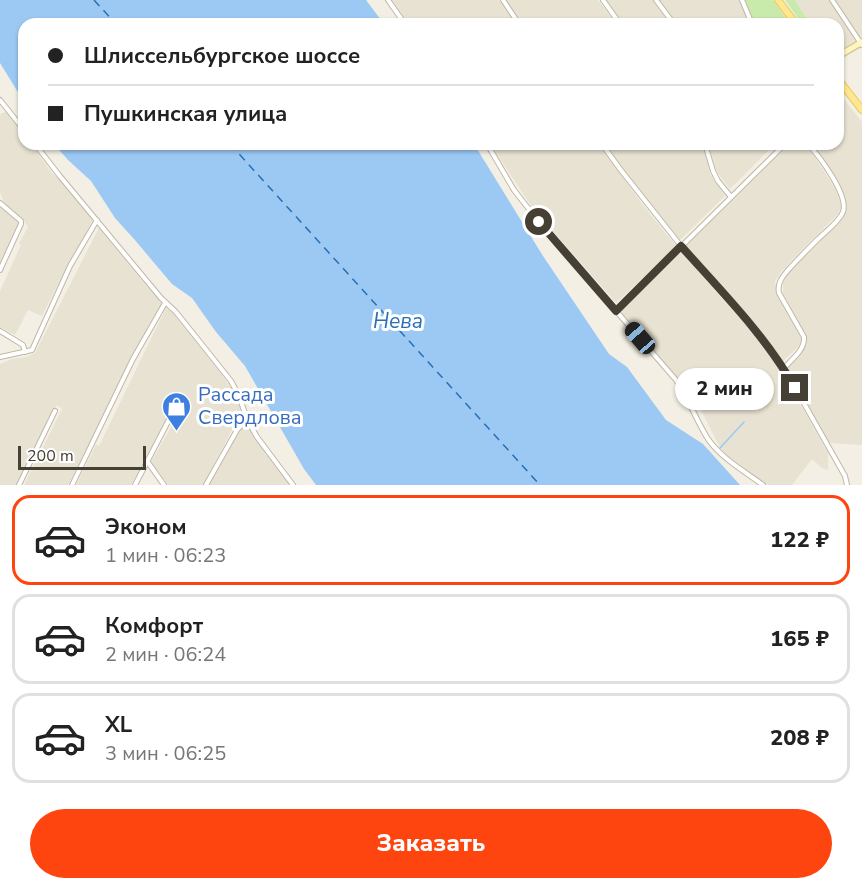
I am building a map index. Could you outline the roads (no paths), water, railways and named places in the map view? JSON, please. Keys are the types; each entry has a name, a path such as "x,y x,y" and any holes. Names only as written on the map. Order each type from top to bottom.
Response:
{"main road":[{"path":"778,0 792,18"},
{"path":"844,54 862,43"},
{"path":"844,91 862,110"}],"street":[{"path":"388,0 401,18"},
{"path":"503,0 515,18"},
{"path":"603,0 616,18"},
{"path":"656,0 670,18"},
{"path":"742,0 750,18"},
{"path":"832,0 862,43"},
{"path":"1,103 18,123"},
{"path":"40,150 231,381 257,437 293,485"},
{"path":"491,150 514,190 539,222 676,380 688,398 707,438 728,460 763,485"},
{"path":"606,150 681,246 760,335 784,368 845,476 847,485"},
{"path":"707,150 713,171 730,197"},
{"path":"616,311 778,150"},
{"path":"784,368 801,350 805,341 779,293 780,281 838,220 844,209 831,175 813,150"},
{"path":"0,203 21,221 0,270"},
{"path":"0,357 32,350 70,266 97,220"},
{"path":"72,485 133,359 165,303"},
{"path":"0,331 23,345 25,352"},
{"path":"19,485 55,411"},
{"path":"135,485 173,412"},
{"path":"206,485 237,430 247,419"},
{"path":"147,461 164,485"}],"water":[{"path":"0,0 366,0 380,18 18,18 18,92 0,63"},
{"name":"Нева","path":"59,150 478,150 543,256 609,354 627,367 666,420 703,444 740,485 316,485 304,469 245,366 216,332 192,298 172,284 115,218 91,181"}],"waterway":[{"path":"720,448 744,422"}],"place":[{"name":"Рассада Свердлова","path":"177,432"}]}
